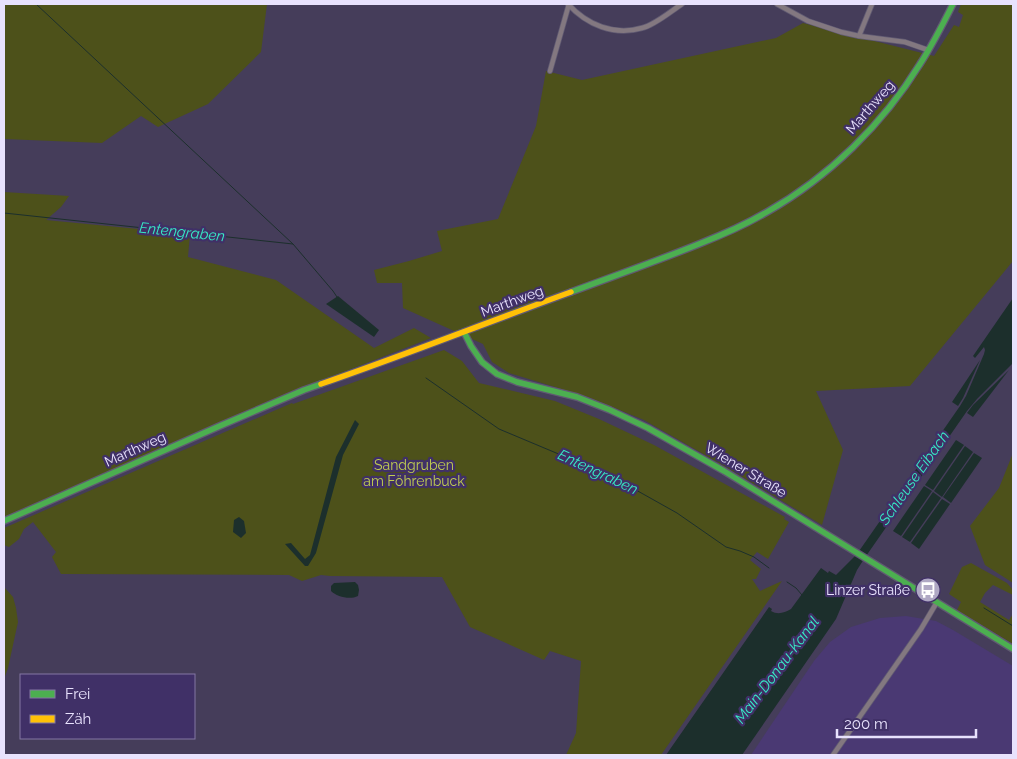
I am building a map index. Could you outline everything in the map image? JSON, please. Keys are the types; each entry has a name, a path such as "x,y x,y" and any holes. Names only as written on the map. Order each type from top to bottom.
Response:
{"main road":[{"name":"Marthweg","path":"4,521 272,403 667,257 738,227 776,207 827,170 883,114 928,50 953,4"},
{"name":"Wiener Straße","path":"464,332 482,362 497,374 517,382 577,397 639,423 724,471 1013,649"}],"street":[{"path":"568,4 576,13 595,25 606,29 627,31 643,28 682,4"},
{"path":"550,70 568,4"},
{"path":"777,4 808,22 840,32 905,42 928,50"},
{"path":"859,36 872,4"},
{"path":"833,755 928,619 937,602"}],"shaded area":[{"path":"906,616 936,621 1013,666 1013,755 751,755 814,661 830,642 851,627 880,618"}],"green space":[{"path":"4,4 267,4 261,52 208,104 158,127 141,116 102,143 4,139"},
{"path":"961,4 1013,4 1013,261 910,386 816,391 843,450 822,525 644,420 588,397 509,373 492,362 483,344 403,308 402,283 377,283 374,270 442,251 437,231 498,219 536,126 546,71 582,80 776,38 803,23 934,56 954,25 959,27 963,15 958,12"},
{"path":"4,192 69,196 61,207 46,220 190,234 188,257 276,280 374,348 414,328 431,338 313,384 4,517"},
{"name":"Sandgruben am Föhrenbuck","path":"444,350 462,361 479,383 555,401 599,419 654,445 785,517 784,519 789,522 768,559 757,552 750,560 761,569 756,579 752,579 760,591 782,581 661,755 566,755 576,733 581,661 550,651 544,660 470,627 442,577 321,575 302,581 289,575 61,574 52,557 56,552 33,522 24,529 19,539 9,547 4,545 4,528 292,403"},
{"path":"1013,453 1013,583 985,565 970,526 999,488"},
{"path":"971,563 1007,583 1013,590 1013,595 993,585 980,602 1009,620 1013,614 1013,644 957,610 961,602 949,594 962,567"},
{"path":"4,587 13,597 18,622 4,679"}],"water":[{"path":"338,296 379,330 374,337 326,304"},
{"path":"1013,298 1013,363 967,411 864,559 857,570 836,619 742,755 666,755 769,607 772,609 771,611 779,613 791,609 821,568 828,573 829,571 836,575 857,554 960,406 984,354 984,347 975,358 973,356"},
{"path":"980,360 963,398 958,406 952,402"},
{"path":"1009,370 973,417 967,413 973,405"},
{"path":"355,420 359,424 343,455 316,553 308,566 305,566 285,544 291,543 305,559 310,555 336,457"},
{"path":"956,440 964,445 933,490 925,485"},
{"path":"965,446 973,452 942,497 934,491"},
{"path":"974,453 982,458 951,503 943,497"},
{"path":"924,486 932,491 901,536 893,531"},
{"path":"933,492 941,498 910,542 902,537"},
{"path":"942,499 950,504 919,549 911,543"},
{"path":"239,517 244,521 246,533 241,538 233,532 234,520"},
{"path":"355,582 358,585 358,596 344,597 331,591 331,586 334,583"}],"waterway":[{"path":"36,4 293,244"},
{"name":"Entengraben","path":"4,213 293,244 337,297"},
{"name":"Entengraben","path":"426,378 499,429 611,476 677,513 726,547 754,557 769,568"},
{"name":"Entengraben","path":"787,582 802,595"},
{"name":"Entengraben","path":"984,608 1013,626"}],"traffic: fast":[{"path":"571,292 733,230 767,212 812,183 853,147 889,108 925,57 953,4"},
{"path":"464,332 482,362 497,374 517,382 577,397 648,428 724,471 1013,649"},
{"path":"4,521 222,425 321,384"}],"traffic: slow":[{"path":"321,384 571,292"}],"place":[{"name":"Linzer Straße","path":"928,590"}],"water label":[{"name":"Schleuse Eibach","path":"914,478"},
{"name":"Main-Donau-Kanal","path":"777,670"}]}
